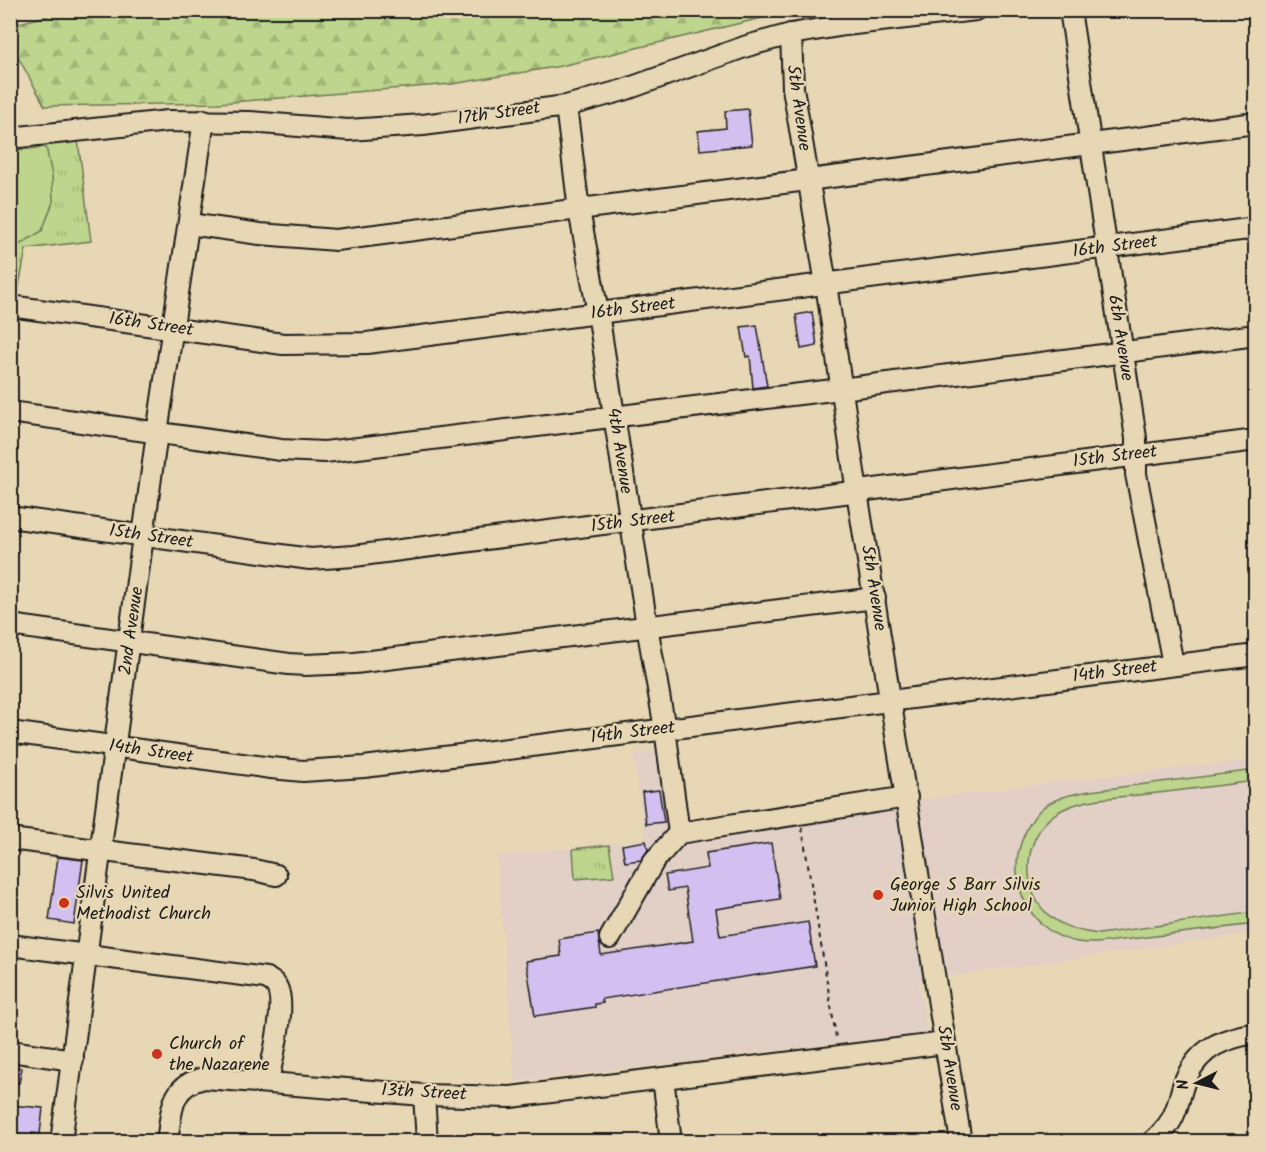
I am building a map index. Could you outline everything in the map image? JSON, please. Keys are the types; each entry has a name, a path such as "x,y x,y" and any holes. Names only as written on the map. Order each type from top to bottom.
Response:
{"street":[{"name":"17th Street","path":"10,138 121,125 204,120 338,129 372,129 566,106 624,90 747,46 791,34 976,10"},
{"name":"6th Avenue","path":"1070,10 1136,438 1136,474 1173,664"},
{"name":"5th Avenue","path":"791,34 793,88 961,1142"},
{"name":"4th Avenue","path":"566,106 579,210 598,313 665,729 679,833"},
{"name":"2nd Avenue","path":"61,1142 157,433 204,120"},
{"path":"189,224 260,234 336,240 1256,123"},
{"name":"16th Street","path":"10,306 283,344 367,343 1256,228"},
{"path":"10,412 281,450 325,452 841,389 1256,335"},
{"name":"15th Street","path":"10,517 310,559 354,556 631,522 1256,440"},
{"path":"10,625 289,664 321,665 355,663 875,598"},
{"name":"14th Street","path":"10,732 271,768 329,770 1256,655"},
{"path":"610,938 654,861 679,833 907,796"},
{"path":"10,839 254,870 276,875"},
{"path":"10,945 254,976 274,982 279,998 280,1023 268,1082"},
{"path":"1152,1142 1168,1126 1175,1113 1187,1076 1200,1059 1219,1042 1234,1036 1256,1033"},
{"name":"13th Street","path":"167,1142 173,1101 178,1091 193,1080 204,1078 424,1095 511,1097 945,1043"},
{"path":"10,1051 73,1060"},
{"path":"663,1078 671,1142"},
{"path":"424,1095 427,1142"}],"path":[{"path":"800,813 836,1037 845,1044"}],"shaded area":[{"name":"George S Barr Silvis Junior High School","path":"662,749 675,838 889,804 1255,759 1255,933 919,981 928,1038 914,1034 515,1082 497,856 645,840 633,753"}],"green space":[{"path":"90,11 811,11 766,17 561,66 452,84 219,103 45,106 11,44 11,25 51,15"},
{"path":"78,140 91,241 26,249 17,297 11,296 11,145"},
{"path":"46,147 52,175 53,202 42,231 11,250 11,151"},
{"path":"1255,770 1255,781 1101,799 1066,808 1055,814 1038,833 1033,844 1029,868 1033,893 1044,911 1060,923 1078,930 1099,934 1255,912 1255,924 1083,943 1062,937 1048,929 1036,919 1027,906 1017,875 1017,859 1028,826 1039,811 1050,803 1069,795 1090,791"},
{"path":"609,845 614,876 575,879 573,849"}],"building":[{"path":"748,109 752,145 700,150 698,131 726,128 725,111"},
{"path":"812,312 817,346 801,349 796,315"},
{"path":"757,325 767,386 753,388 750,356 746,357 741,327"},
{"path":"659,790 664,822 646,824 642,792"},
{"path":"646,841 648,850 641,860 625,862 622,845"},
{"path":"771,843 780,899 716,909 720,936 808,922 815,966 602,999 603,1003 595,1004 595,1007 535,1016 526,961 561,956 559,939 598,933 601,955 693,941 685,888 668,891 665,875 708,868 706,853"},
{"name":"Silvis United Methodist Church","path":"58,857 83,860 74,924 49,920"},
{"path":"10,1066 22,1068 19,1083 10,1081"},
{"path":"10,1105 43,1108 40,1134 32,1133 32,1137 10,1134"}],"place":[{"name":"George S Barr Silvis Junior High School","path":"878,895"},
{"name":"Silvis United Methodist Church","path":"64,903"},
{"name":"Church of the Nazarene","path":"157,1054"}]}
